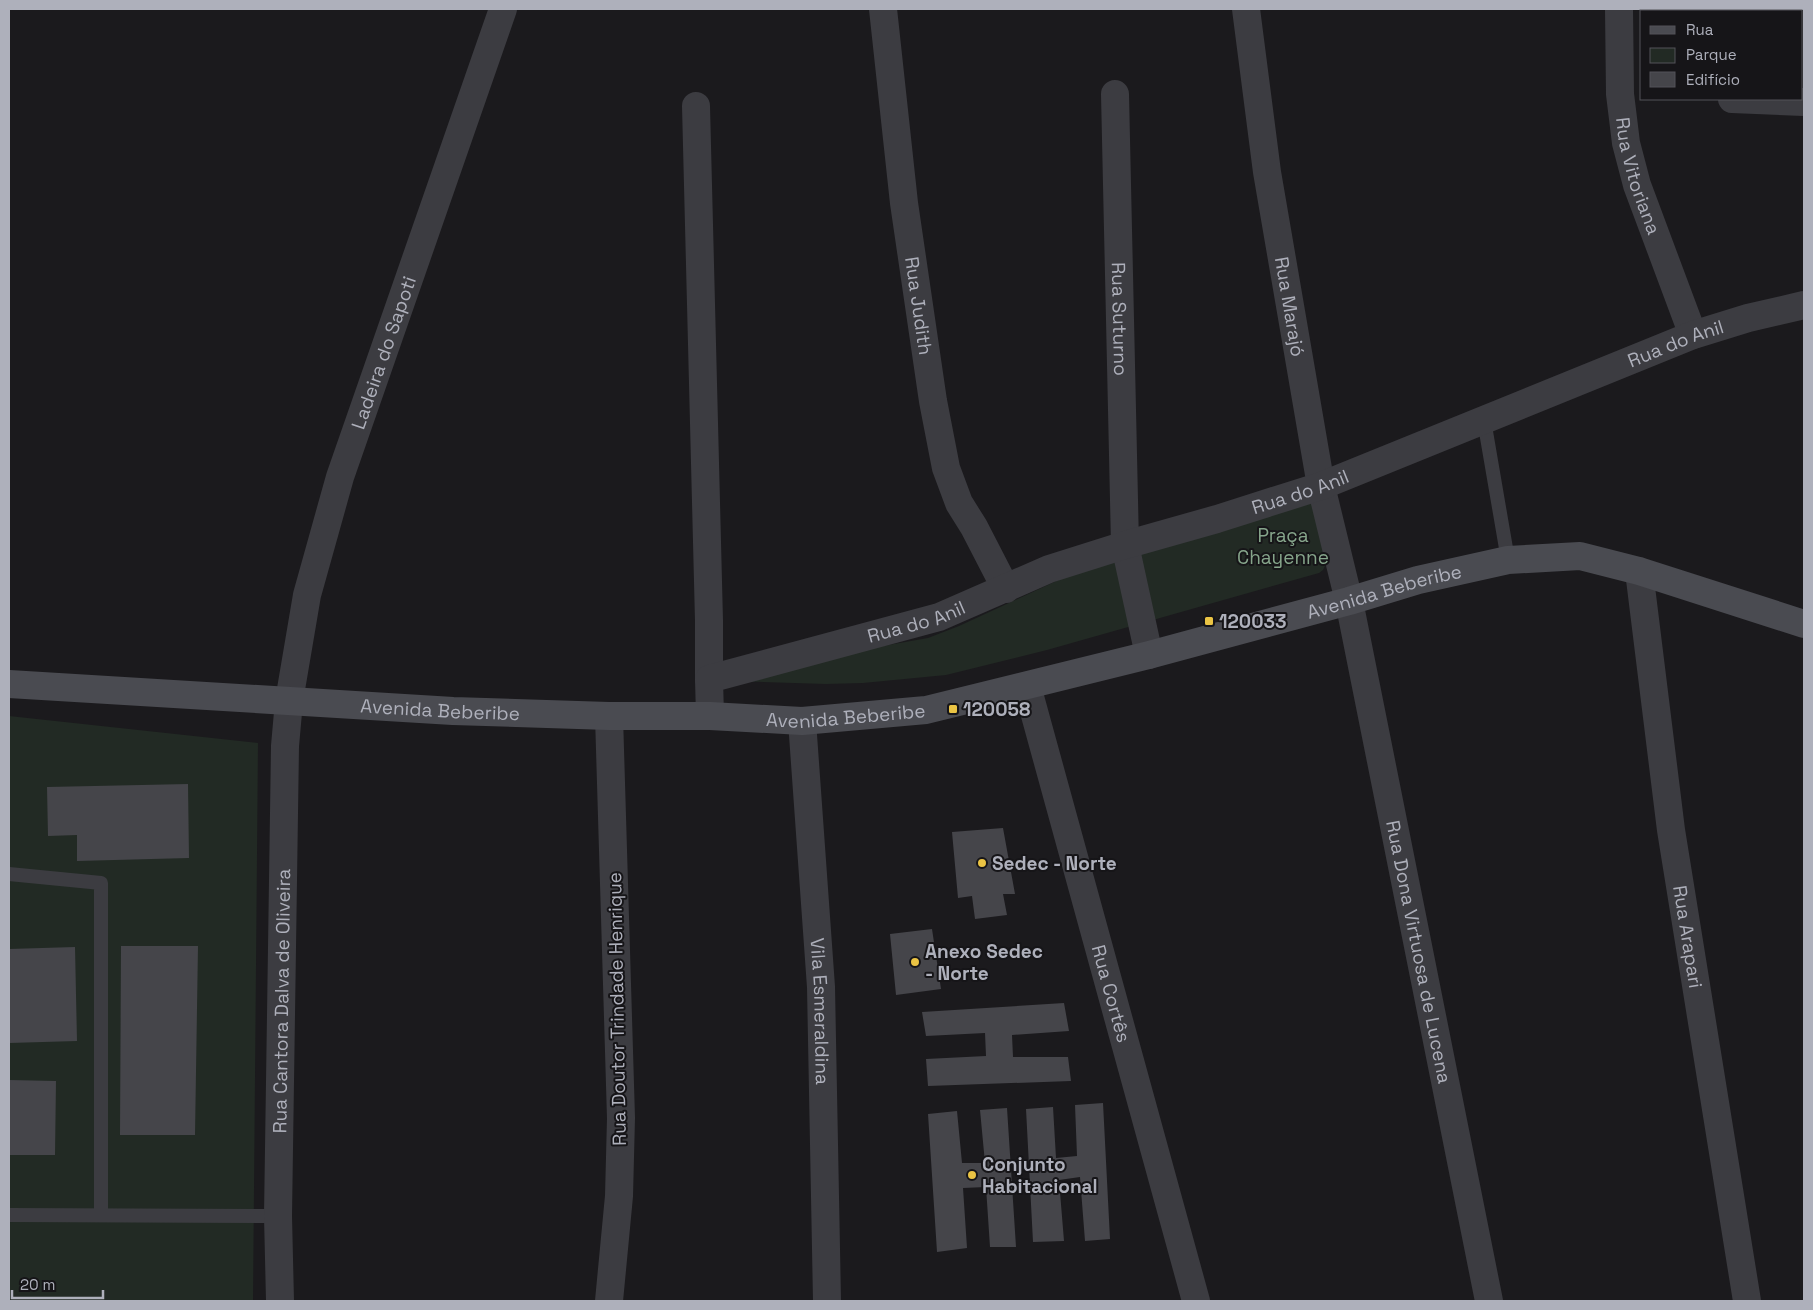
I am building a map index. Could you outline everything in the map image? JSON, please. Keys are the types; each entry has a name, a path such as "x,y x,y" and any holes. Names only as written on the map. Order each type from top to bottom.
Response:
{"main road":[{"name":"Avenida Beberibe","path":"9,684 453,712 609,716 710,716 802,722 926,710 1149,655 1349,601 1418,580 1508,560 1580,556 1639,571 1804,624"}],"street":[{"name":"Ladeira do Sapoti","path":"289,701 307,594 340,477 503,9"},
{"name":"Rua Judith","path":"883,9 904,203 946,468 959,503 974,527 1006,589"},
{"name":"Rua Marajó","path":"1246,9 1268,172 1321,486 1349,601"},
{"name":"Rua Vitoriana","path":"1619,9 1631,95 1626,143 1637,185 1693,335"},
{"name":"Rua Suturno","path":"1115,94 1125,545 1149,655"},
{"path":"1756,100 1804,102"},
{"path":"696,106 710,716"},
{"name":"Rua do Anil","path":"709,679 939,617 1049,569 1321,486 1693,335 1748,318 1804,305"},
{"name":"Rua Arapari","path":"1639,571 1671,830 1747,1301"},
{"name":"Rua Dona Virtuosa de Lucena","path":"1349,601 1489,1301"},
{"name":"Rua Cortês","path":"1028,686 1196,1301"},
{"name":"Rua Cantora Dalva de Oliveira","path":"280,1301 278,1216 285,746 289,701"},
{"name":"Rua Doutor Trindade Henrique","path":"609,716 621,1118 619,1196 609,1301"},
{"name":"Vila Esmeraldina","path":"802,722 821,987 827,1301"}],"lane":[{"path":"1484,420 1508,560"},
{"path":"9,874 101,883 101,1215"},
{"path":"9,1215 278,1216"}],"green space":[{"name":"Praça Chayenne","path":"1314,502 1326,564 1319,573 1047,650 946,675 863,683 826,684 733,681 843,653 928,638 959,626 1065,577"},
{"path":"9,716 258,743 253,1301 9,1301"}],"building":[{"path":"188,784 189,858 77,861 77,835 48,836 47,787"},
{"name":"Sedec - Norte","path":"1003,828 1015,894 1003,894 1007,915 975,919 972,896 958,898 952,832"},
{"name":"Anexo Sedec - Norte","path":"932,929 941,989 896,995 890,934"},
{"path":"121,946 198,946 195,1135 120,1135"},
{"path":"75,947 77,1041 9,1043 9,949"},
{"path":"1064,1003 1069,1031 1012,1035 1013,1057 1068,1057 1071,1081 928,1086 926,1059 986,1056 985,1033 926,1036 922,1012"},
{"path":"9,1080 56,1081 55,1155 9,1155"},
{"name":"Conjunto Habitacional","path":"1103,1103 1110,1239 1085,1241 1080,1177 1059,1180 1064,1241 1033,1242 1026,1109 1053,1107 1056,1158 1077,1156 1075,1105"},
{"name":"Conjunto Habitacional","path":"1007,1108 1016,1247 990,1247 986,1187 963,1188 967,1248 937,1252 928,1114 957,1111 962,1163 985,1163 980,1110"}],"place":[{"name":"120033","path":"1209,621"},
{"name":"120058","path":"953,709"},
{"name":"Sedec - Norte","path":"982,863"},
{"name":"Anexo Sedec - Norte","path":"915,962"},
{"name":"Conjunto Habitacional","path":"972,1175"}]}
